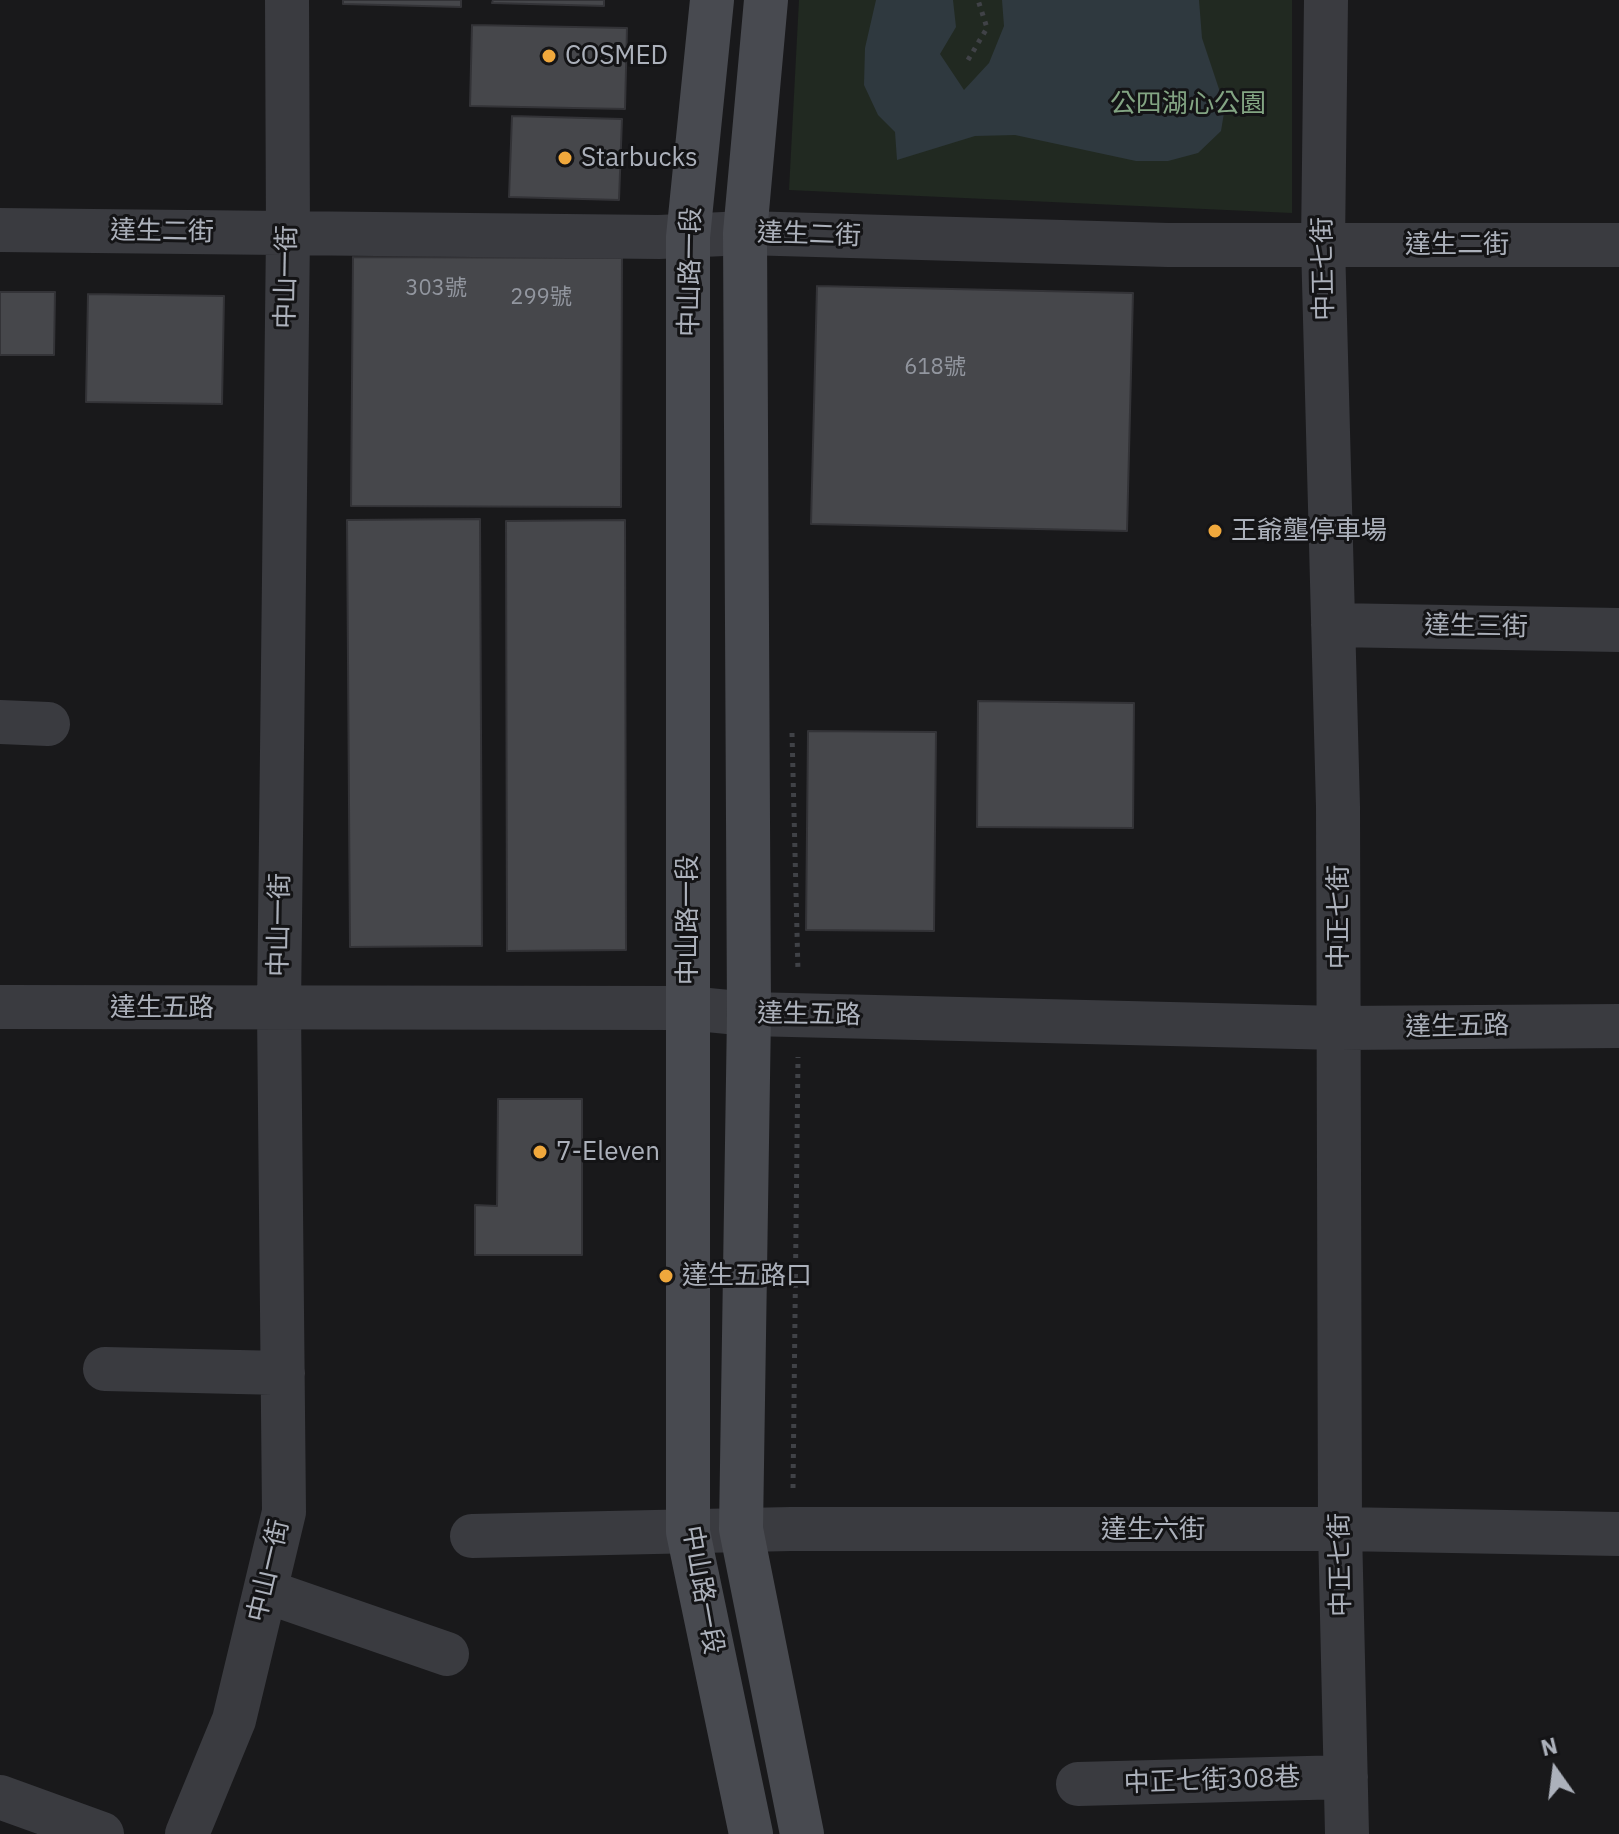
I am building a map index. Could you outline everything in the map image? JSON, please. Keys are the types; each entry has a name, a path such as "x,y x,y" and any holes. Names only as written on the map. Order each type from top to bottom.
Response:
{"street":[{"name":"中山一街","path":"187,1834 234,1720 284,1512 279,1009 288,233 287,0"},
{"name":"中山路一段","path":"712,0 688,237 688,1532 751,1834"},
{"name":"中山路一段","path":"766,0 745,233 749,1014 741,1529 802,1834"},
{"name":"中正七街","path":"1326,0 1323,244 1338,807 1340,1529 1347,1834"},
{"name":"達生二街","path":"0,230 688,237 745,233 1168,245 1619,245"},
{"name":"達生三街","path":"1333,625 1619,630"},
{"path":"0,722 48,724"},
{"name":"達生五路","path":"0,1007 687,1008 749,1014 1339,1028 1619,1026"},
{"path":"105,1369 283,1373"},
{"name":"達生六街","path":"472,1536 741,1529 1340,1529 1619,1534"},
{"path":"265,1591 447,1654"},
{"name":"中正七街308巷","path":"1078,1784 1346,1777"},
{"path":"0,1797 102,1834"}],"path":[{"path":"968,60 987,28 978,0"},
{"path":"793,1496 798,1057"}],"green space":[{"name":"公四湖心公園","path":"799,0 1292,0 1292,213 789,190"}],"shaded area":[{"path":"876,0 953,0 956,27 940,54 964,90 989,63 1004,26 1002,0 1199,0 1202,38 1225,107 1221,131 1198,153 1168,161 1136,161 1015,135 975,136 897,160 895,132 878,115 864,85 865,48"}],"building":[{"path":"343,0 461,0 461,7 343,4"},
{"path":"493,0 604,0 604,6 492,3"},
{"name":"COSMED","path":"472,25 627,28 625,109 470,106"},
{"name":"Starbucks","path":"512,116 622,119 619,200 509,197"},
{"path":"353,257 622,258 621,507 351,506"},
{"path":"817,286 1133,293 1127,531 811,524"},
{"path":"0,292 55,292 54,355 0,355"},
{"path":"88,294 224,296 222,404 86,402"},
{"path":"480,519 482,946 350,947 347,520"},
{"path":"625,520 626,950 507,951 506,521"},
{"path":"978,701 1134,703 1133,828 977,827"},
{"path":"808,731 936,732 934,931 806,930"},
{"name":"7-Eleven","path":"498,1099 582,1099 582,1255 475,1255 475,1205 497,1206"}],"place":[{"name":"COSMED","path":"549,56"},
{"name":"Starbucks","path":"565,158"},
{"name":"王爺壟停車場","path":"1215,531"},
{"name":"7-Eleven","path":"540,1152"},
{"name":"達生五路口","path":"666,1276"}]}
